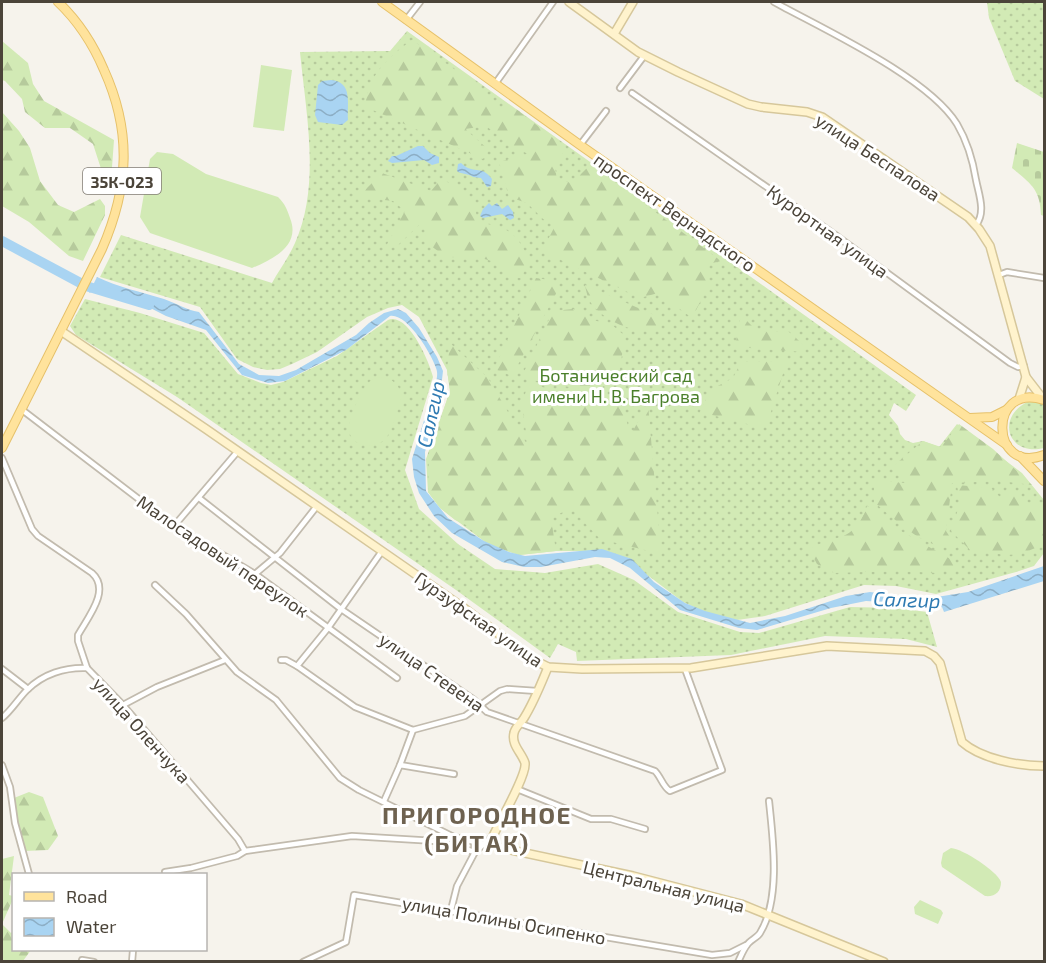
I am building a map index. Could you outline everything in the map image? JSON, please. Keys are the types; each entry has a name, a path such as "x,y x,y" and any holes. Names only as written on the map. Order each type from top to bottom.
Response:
{"main road":[{"name":"35К-023","path":"2,448 5,436 81,292 111,228 118,204 124,166 120,114 113,88 89,40 77,22 58,2"},
{"name":"проспект Вернадского","path":"382,2 580,145 970,418 1019,455 1044,481"},
{"name":"улица Беспалова","path":"569,2 644,56 748,104 814,114 969,217 986,238 999,275 1026,377 1019,399"},
{"path":"614,34 633,2"},
{"name":"Гурзуфская улица","path":"61,331 474,615 532,659 548,667 685,669 716,666 827,646 925,651 940,663 962,742 992,757 1044,766"},
{"name":"улица Беспалова","path":"1026,377 1044,399"},
{"path":"970,418 992,417 1007,410 1019,399 1032,396 1044,399"},
{"path":"1007,410 1002,421 1002,433 1007,445"},
{"path":"1019,455 1034,458 1044,455"},
{"path":"497,847 493,836 517,789 525,767 513,741 513,735 548,667"},
{"name":"Центральная улица","path":"497,847 684,888 741,904 847,945 884,962"}],"street":[{"path":"406,20 420,2"},
{"path":"495,84 553,2"},
{"path":"774,2 894,68 942,106 956,123 966,142 974,167 982,210 976,225"},
{"path":"620,88 644,56"},
{"name":"Курортная улица","path":"632,93 834,234 1010,363 1018,367 1024,366"},
{"path":"580,145 606,111"},
{"path":"999,275 1007,272 1044,278"},
{"name":"Малосадовый переулок","path":"21,409 174,526 255,574 397,678"},
{"path":"174,526 238,451"},
{"name":"улица Оленчука","path":"2,458 32,529 38,536 92,573 99,582 98,598 78,635 87,668 123,705 238,839 245,851"},
{"name":"улица Стевена","path":"199,498 341,609 487,712 655,771 670,791 722,770 685,669"},
{"path":"255,574 275,558 317,506"},
{"path":"297,666 328,628 382,552"},
{"name":"Центральная улица","path":"155,585 208,637 237,672 276,700 340,778 359,790 454,837 497,847"},
{"path":"123,705 157,687 225,660"},
{"path":"280,660 286,660 297,666 355,706 412,730 465,716 500,691 507,689 537,692"},
{"path":"2,718 28,689 60,670 73,667 87,668"},
{"path":"2,669 28,689"},
{"path":"384,801 412,730"},
{"path":"2,765 10,787 15,823 29,873"},
{"path":"400,765 454,774"},
{"path":"517,789 591,819 611,819 645,829"},
{"path":"738,962 746,945 760,933 768,916 774,878 769,801"},
{"path":"165,872 237,856 245,851 352,836 435,842 475,852"},
{"path":"451,910 457,886 475,852 493,836"},
{"path":"474,842 475,852"},
{"name":"улица Полины Осипенко","path":"303,962 346,942 354,894 712,955 730,953 746,945"},
{"path":"82,960 94,962"}],"green space":[{"path":"987,2 1043,2 1044,99 1015,81 989,18"},
{"name":"Ботанический сад имени Н. В. Багрова","path":"407,31 916,395 906,411 894,403 889,415 905,440 913,443 923,441 939,447 957,424 1022,473 1044,500 1044,553 1034,566 936,594 896,586 864,585 765,616 737,620 705,612 683,602 650,577 602,551 556,551 519,555 489,545 440,508 428,492 426,459 450,391 447,370 419,317 402,305 367,317 317,352 280,369 267,370 253,367 237,359 200,307 100,277 121,235 272,283 295,243 308,197 310,149 300,52 390,51"},
{"path":"412,40 473,82 498,108 516,109 566,148 555,167 557,180 572,183 591,164 721,261 708,264 709,285 692,318 658,293 640,298 542,251 555,226 543,219 527,203 509,197 499,162 528,154 512,146 486,126 465,129 489,150 483,159 366,107 370,86 380,68"},
{"path":"2,41 28,63 33,84 44,101 114,140 111,181 104,178 93,144 70,128 45,128 25,112 22,99 2,80"},
{"path":"261,65 292,70 284,131 253,127"},
{"path":"2,112 30,148 40,181 58,205 74,212 100,199 105,206 105,215 83,261 69,256 29,222 2,206"},
{"path":"1017,143 1044,152 1044,216 1041,215 1039,199 1033,188 1012,168"},
{"path":"157,152 173,154 206,174 278,197 287,209 290,218 292,236 289,243 277,255 252,268 150,233 140,217 150,159"},
{"path":"382,173 431,191 442,178 475,202 477,222 505,229 516,237 530,262 520,278 510,276 502,264 481,258 446,257 427,243 423,221 396,247 385,248 405,211 393,201 358,197"},
{"path":"536,278 556,281 559,288 512,376 494,369"},
{"path":"585,285 659,317 659,328 632,329 604,316 591,303"},
{"path":"85,299 204,333 238,374 271,385 283,382 337,356 388,320 396,319 410,330 427,360 433,377 405,470 419,509 458,544 495,569 545,573 598,564 634,580 678,612 740,632 759,633 850,607 896,608 927,612 937,647 906,639 825,636 731,655 577,661 576,652 558,644 550,658 456,590 177,397 76,335 70,326"},
{"path":"573,309 592,320 611,324 625,336 619,374 596,392 521,378 553,311"},
{"path":"741,315 757,331 789,332 806,347 804,352 735,347"},
{"path":"450,343 488,378 528,446 522,404 528,384 623,404 630,436 648,404 661,554 600,539 571,508 551,518 556,551 519,555 489,545 466,525 455,520 440,508 428,492 429,453 450,391 447,370"},
{"path":"787,361 769,418 759,427 700,412 710,390 733,378 741,362"},
{"path":"381,377 395,383 402,397 387,437 377,444 360,444 351,437 349,431 352,413 365,387 371,381"},
{"path":"1027,402 1044,404 1044,448 1022,447 1010,435 1011,418 1017,409"},
{"path":"959,424 993,449 1032,485 1000,481 952,483 946,531 957,548 934,544 902,525 874,502 874,480 905,483 892,467 923,441 941,447"},
{"path":"957,485 991,488 1000,497 1008,488 1026,502 1036,505 1044,513 1044,540 1038,547 1020,554 1006,555 970,550 951,531 960,503"},
{"path":"867,506 899,530 954,561 957,565 955,568 937,573 898,571 834,573 817,564 809,549 850,532 862,518"},
{"path":"29,792 43,797 58,836 48,850 25,851 14,798"},
{"path":"951,848 971,856 993,872 1001,882 997,893 985,896 942,867 943,853"},
{"path":"14,856 9,895 12,896 12,901 2,924 2,859"},
{"path":"920,900 941,910 943,913 938,924 915,914 914,907"},
{"path":"2,924 12,932 12,951 30,951 23,961 2,961"}],"water":[{"path":"331,80 343,85 346,89 348,120 342,125 318,122 315,115 318,85 322,81"},
{"path":"423,146 430,153 439,157 439,163 432,165 424,160 392,163 388,161 392,156"},
{"path":"461,163 465,167 488,174 492,179 491,186 487,187 481,178 457,171 458,164"},
{"path":"489,203 492,206 497,203 502,209 508,205 514,218 510,220 502,214 483,218 480,216"},
{"path":"97,277 199,312 239,364 259,375 279,376 296,370 356,335 384,313 398,309 406,313 419,328 443,371 439,405 425,452 426,491 448,518 484,541 509,552 525,556 602,549 632,559 654,582 685,603 750,623 785,616 846,596 870,592 924,599 968,592 1044,566 1044,581 944,612 942,607 931,610 899,603 866,601 831,608 757,630 739,628 680,610 630,568 610,558 595,557 541,567 524,567 502,562 452,533 434,516 419,493 412,459 436,382 437,370 418,335 404,321 390,316 346,350 285,381 268,383 242,375 206,330 166,316 121,293 99,289 89,293"}],"waterway":[{"name":"Салгир","path":"2,241 86,286 149,305"}],"district":[{"name":"ПРИГОРОДНОЕ (БИТАК)","path":"477,828"}]}
